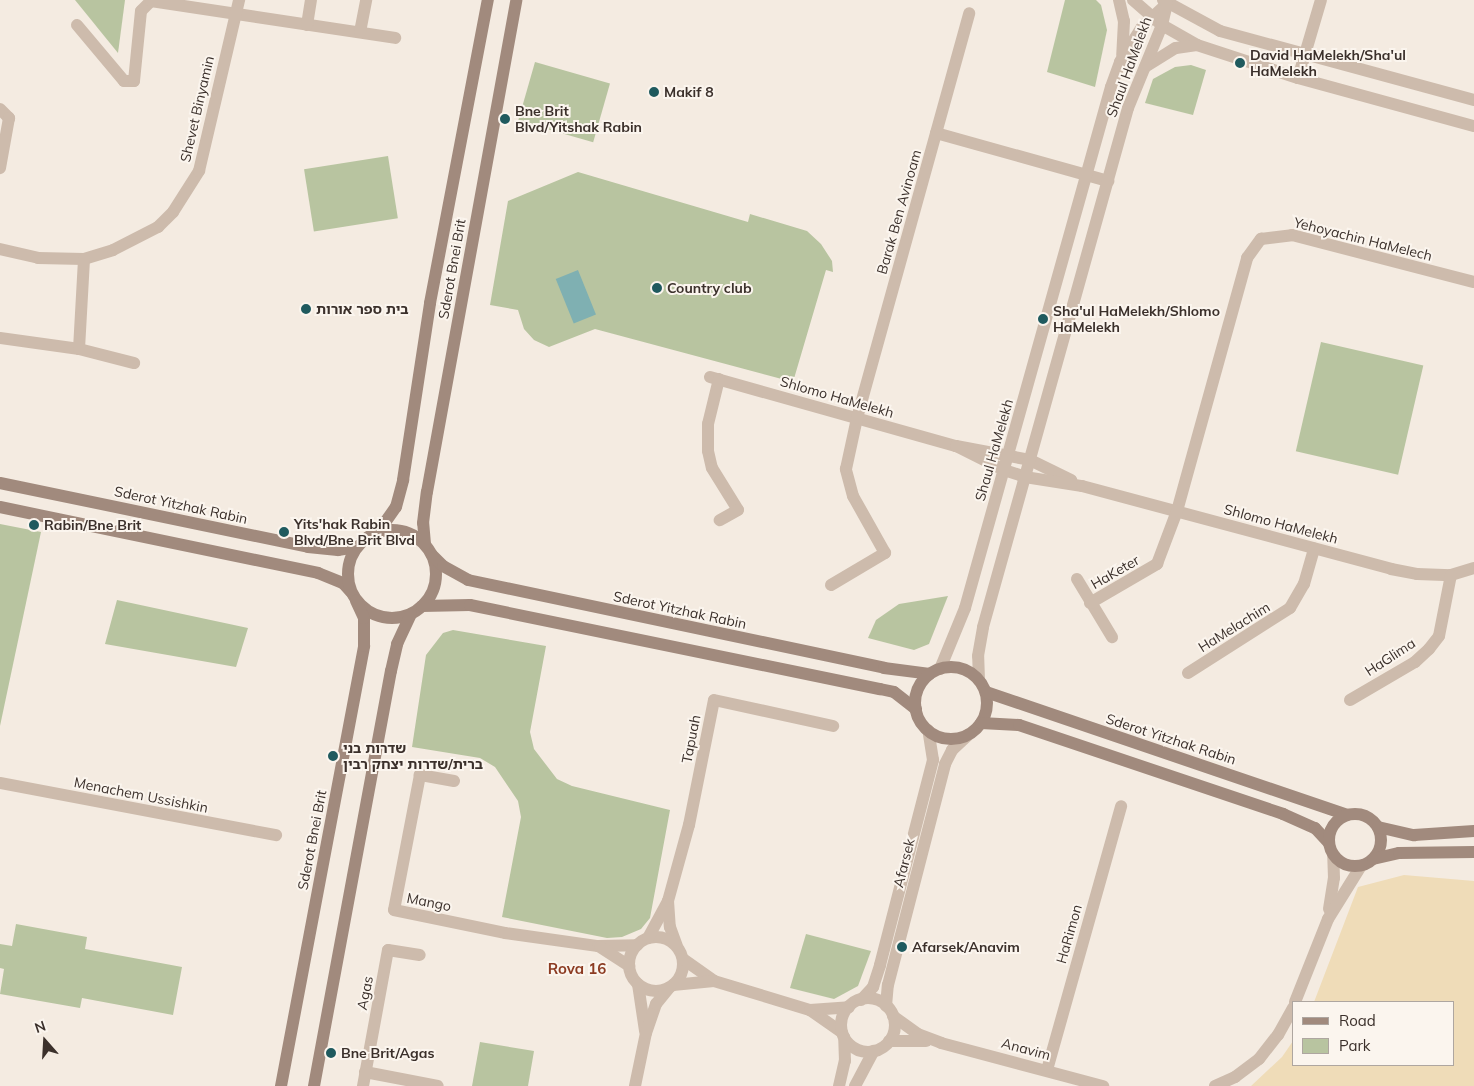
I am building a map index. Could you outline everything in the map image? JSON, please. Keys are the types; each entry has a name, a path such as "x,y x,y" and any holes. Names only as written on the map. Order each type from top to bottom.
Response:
{"main road":[{"name":"Sderot Bnei Brit","path":"378,531 396,507 403,480 430,303 488,0"},
{"name":"Sderot Bnei Brit","path":"429,549 426,500 516,0"},
{"name":"Sderot Yitzhak Rabin","path":"0,483 308,547 338,550 356,546"},
{"path":"0,508 318,573 343,583 367,611 381,617 397,618 417,610 470,605 880,688 894,692 916,709 928,730 947,738 968,734 981,723 988,703 986,692 979,680 961,668 935,671 918,689 916,709"},
{"path":"314,1086 397,644 436,582 429,549 404,531 378,531 356,546 347,568 353,596"},
{"name":"Sderot Yitzhak Rabin","path":"429,549 443,566 468,580 884,668 935,671"},
{"name":"Sderot Bnei Brit","path":"281,1086 364,646 364,618 353,596"},
{"name":"Sderot Yitzhak Rabin","path":"986,692 1347,815"},
{"path":"981,723 1019,725 1274,810 1315,828 1328,842 1333,855 1345,865 1361,866 1373,859 1399,853 1474,852"},
{"path":"1328,842 1331,828 1347,815 1361,814 1378,827 1414,835 1474,831"},
{"path":"1373,859 1380,847 1378,827"}],"street":[{"name":"Shevet Binyamin","path":"0,249 38,258 84,259 113,250 158,227 173,212 199,171 238,0"},
{"path":"307,25 311,0"},
{"path":"360,32 366,0"},
{"path":"1119,0 1124,21 1120,62"},
{"path":"1133,0 1162,26 1197,45 1298,78 1474,126"},
{"path":"1298,78 1321,0"},
{"path":"77,25 124,82 134,81 141,12 151,1 395,38"},
{"path":"1165,2 1220,31 1474,100"},
{"name":"Shaul HaMelekh","path":"935,671 965,608 1086,175 1120,62 1150,16 1165,2"},
{"name":"Shaul HaMelekh","path":"979,680 978,656 983,627 1108,181 1143,69 1162,26 1165,2"},
{"name":"Barak Ben Avinoam","path":"831,585 885,553 853,496 847,480 857,418 969,14"},
{"path":"1143,69 1176,48 1197,45"},
{"path":"0,108 9,118 0,168"},
{"path":"936,133 1108,181"},
{"name":"Yehoyachin HaMelech","path":"1177,511 1246,258 1261,239 1292,235 1474,282"},
{"path":"80,349 84,259"},
{"path":"0,338 80,349 134,363"},
{"name":"Shlomo HaMelekh","path":"720,520 738,510 712,468 708,451 708,424 714,378 956,446 1008,454 1030,460 1082,486"},
{"name":"Shlomo HaMelekh","path":"956,446 1004,470 1025,477 1082,486 1416,574 1451,575 1474,568"},
{"name":"HaKeter","path":"1090,603 1156,564 1177,511"},
{"name":"HaMelachim","path":"1188,673 1290,608 1304,584 1314,548"},
{"name":"HaGlima","path":"1350,700 1415,662 1429,649 1439,636 1451,575"},
{"name":"HaKeter","path":"1077,579 1112,637"},
{"name":"Tapuah","path":"642,941 668,901 689,825 714,700 833,726"},
{"name":"Afarsek","path":"861,1000 873,987 880,965 930,769 933,752 928,730"},
{"name":"Afarsek","path":"890,1011 888,985 944,764 952,750 968,734"},
{"name":"Mango","path":"454,781 420,775 394,910 505,933 598,946 642,941"},
{"name":"Menachem Ussishkin","path":"0,783 276,835"},
{"name":"HaRimon","path":"1047,1070 1121,806"},
{"path":"1328,919 1334,878 1333,855"},
{"path":"1295,1001 1328,919 1361,866"},
{"name":"Tapuah","path":"668,901 670,927 677,946"},
{"path":"646,1033 638,984 629,966 642,941 663,938 677,946 683,959 714,981 810,1010 843,1035 856,1049 874,1051"},
{"name":"Mango","path":"598,946 629,966"},
{"name":"Agas","path":"363,1086 388,950 420,955"},
{"path":"635,1086 646,1033 656,1004 681,974 683,959"},
{"path":"638,984 656,991 714,981"},
{"path":"810,1010 849,1007 861,1000 874,999 890,1011 894,1029 889,1041 874,1051 855,1086"},
{"path":"839,1086 845,1061 842,1019 849,1007"},
{"path":"1215,1086 1235,1077 1259,1059 1278,1035 1292,1010"},
{"name":"Anavim","path":"890,1011 918,1034 941,1043 1103,1086"},
{"name":"Anavim","path":"889,1041 941,1043"},
{"path":"365,1072 438,1086"}],"green space":[{"path":"75,0 125,0 118,53"},
{"path":"1065,0 1096,0 1101,5 1107,30 1095,87 1047,72"},
{"path":"535,62 610,83 593,142 518,121"},
{"path":"1191,65 1206,70 1193,115 1145,103 1153,79 1175,67"},
{"path":"388,156 398,218 314,232 304,169"},
{"name":"Country club","path":"578,172 748,222 750,214 807,231 821,244 832,261 833,272 826,270 793,382 595,329 549,347 534,340 524,329 518,310 490,305 508,201"},
{"path":"1321,342 1423,366 1398,475 1296,451"},
{"path":"0,524 41,532 0,726"},
{"path":"948,596 929,644 914,650 868,638 876,620 899,604"},
{"path":"117,600 248,628 236,667 105,644"},
{"path":"453,630 546,646 530,732 534,749 557,779 572,786 670,810 650,918 641,929 622,937 607,938 502,917 521,817 518,801 495,767 480,758 412,747 426,655 443,633"},
{"path":"16,924 87,937 85,949 182,967 173,1015 82,998 80,1008 0,994 4,969 0,968 0,944 12,946"},
{"path":"806,934 871,951 858,986 834,999 790,988"},
{"path":"480,1042 534,1051 528,1086 472,1086"}],"sand":[{"path":"1404,875 1474,881 1474,1086 1251,1086 1282,1057 1292,1042 1292,1066 1454,1066 1454,1001 1314,1001 1358,887"}],"water":[{"path":"578,270 596,315 574,323 556,279"}],"place":[{"name":"David HaMelekh/Sha'ul HaMelekh","path":"1240,63"},
{"name":"Makif 8","path":"654,92"},
{"name":"Bne Brit Blvd/Yitshak Rabin","path":"505,119"},
{"name":"Country club","path":"657,288"},
{"name":"בית ספר אורות","path":"306,309"},
{"name":"Sha'ul HaMelekh/Shlomo HaMelekh","path":"1043,319"},
{"name":"Rabin/Bne Brit","path":"34,525"},
{"name":"Yits'hak Rabin Blvd/Bne Brit Blvd","path":"284,532"},
{"name":"שדרות בני ברית/שדרות יצחק רבין","path":"333,756"},
{"name":"Afarsek/Anavim","path":"902,947"},
{"name":"Bne Brit/Agas","path":"331,1053"}],"district":[{"name":"Rova 16","path":"577,969"}]}
